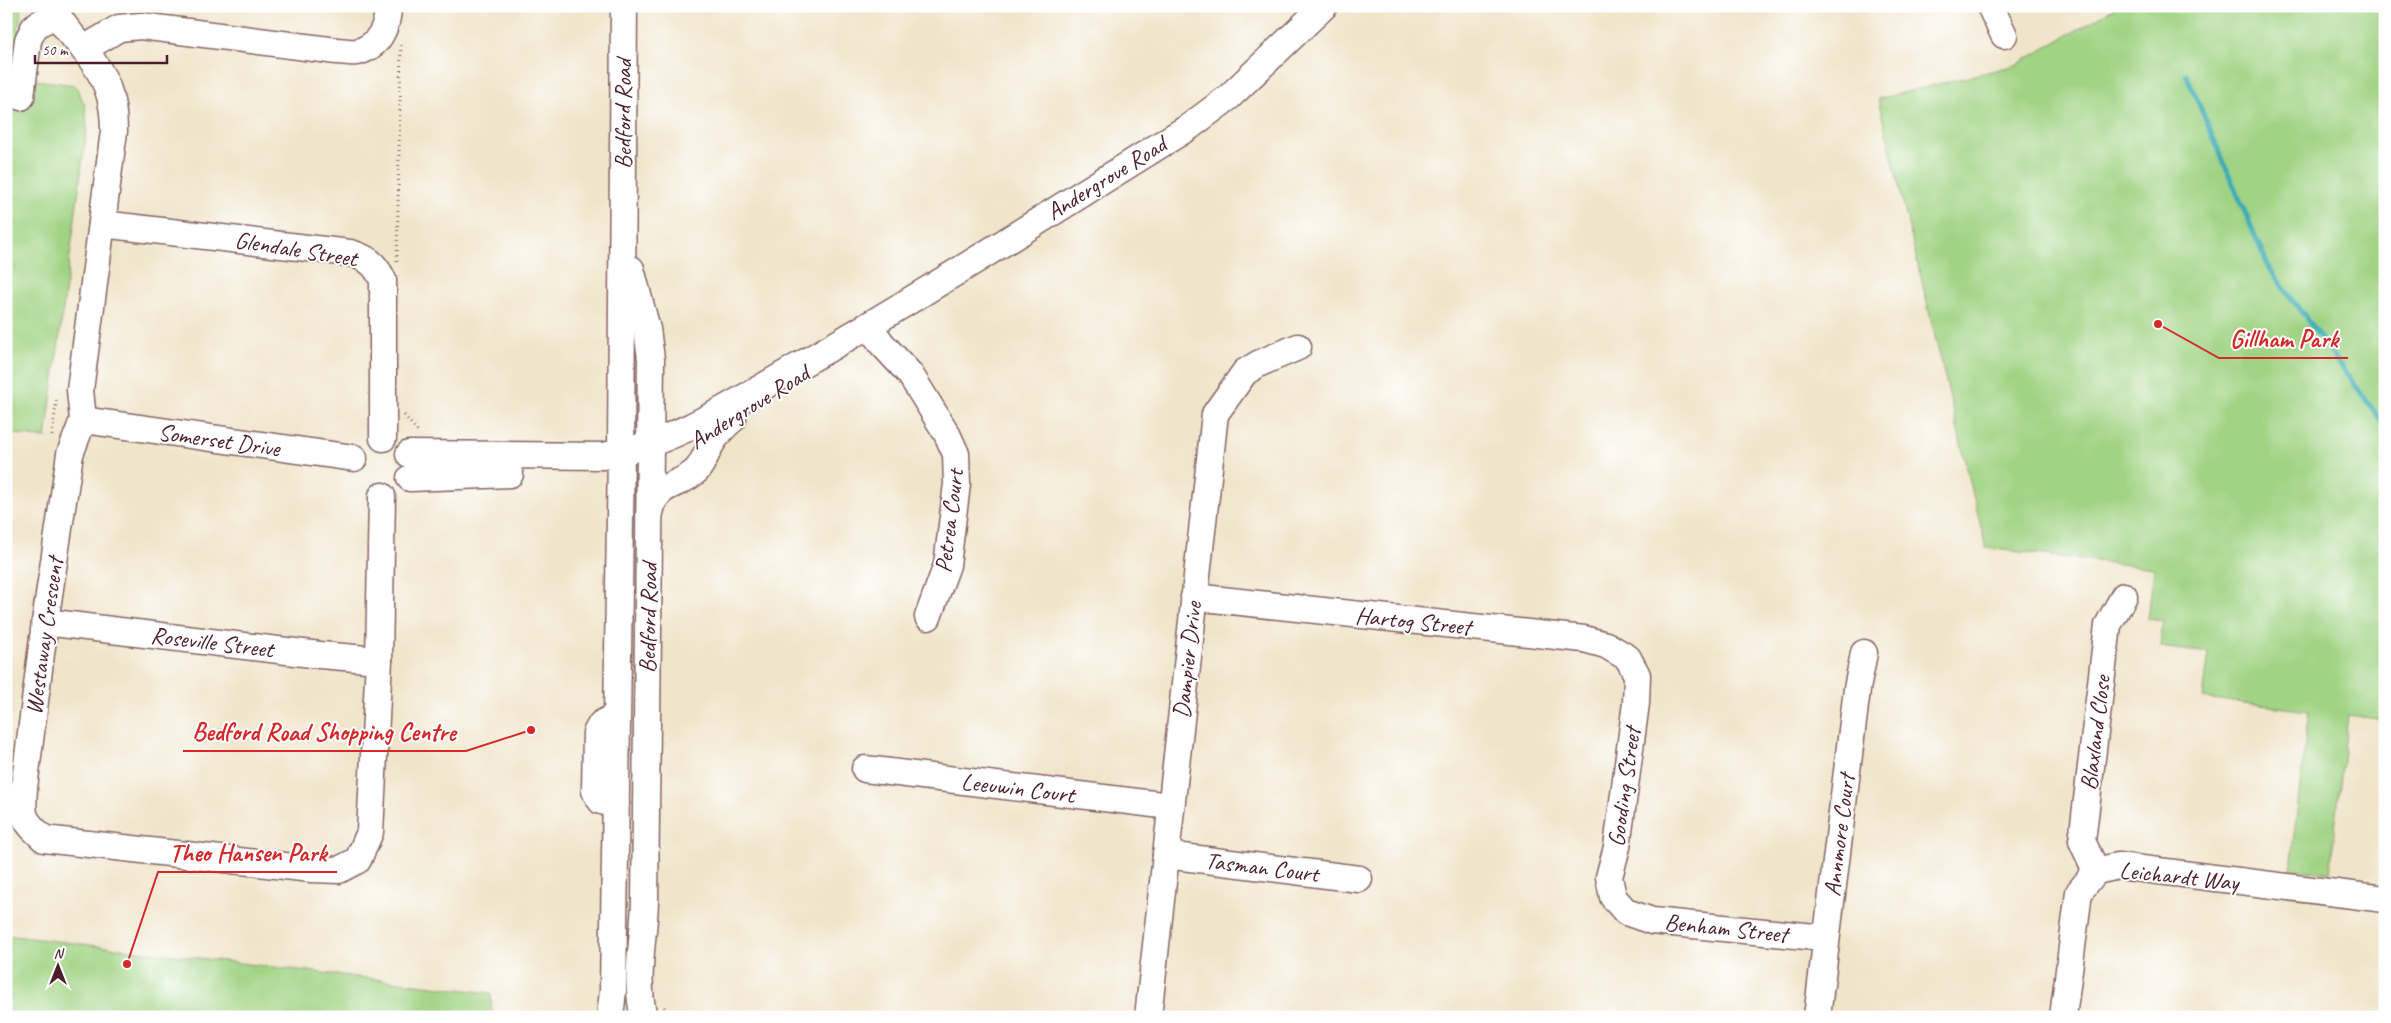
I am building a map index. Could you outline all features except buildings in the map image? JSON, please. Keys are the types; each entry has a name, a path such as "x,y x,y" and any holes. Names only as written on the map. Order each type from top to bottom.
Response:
{"street":[{"path":"84,49 119,28 141,26 337,51 358,52 373,44 386,29 388,6"},
{"name":"Bedford Road","path":"610,1017 613,991 621,461 624,6"},
{"name":"Andergrove Road","path":"651,452 697,423 877,321 1189,127 1229,97 1324,6"},
{"path":"1990,6 2004,35"},
{"path":"21,98 28,40 34,26 54,10 84,49 109,88 114,111 114,131 102,224"},
{"name":"Bedford Road","path":"622,221 631,270 650,340 651,452 645,901 639,976 640,998 644,1017"},
{"name":"Westaway Crescent","path":"102,224 80,390 83,420 70,454 45,622 22,813 30,825 44,838 311,869 339,870 358,860 370,832 380,660 382,496"},
{"name":"Glendale Street","path":"102,224 350,253 364,257 372,263 383,280 383,438"},
{"name":"Andergrove Road","path":"621,461 651,452 687,446 796,381 877,321"},
{"name":"Petrea Court","path":"877,321 882,344 910,374 951,440 957,466 947,565 928,617"},
{"name":"Dampier Drive","path":"1148,1017 1215,414 1245,372 1260,362 1298,347"},
{"path":"650,513 653,500 661,490 685,479 697,469 719,432 733,419"},
{"name":"Somerset Drive","path":"83,420 354,458"},
{"path":"413,455 404,487 394,494 382,496 365,491 358,484 354,476 354,458 365,443 383,438 398,442 413,455 475,474 590,474 621,461"},
{"name":"Blaxland Close","path":"2096,871 2082,841 2108,626 2124,596"},
{"name":"Hartog Street","path":"1194,597 1584,639 1606,646 1628,658"},
{"name":"Roseville Street","path":"45,622 320,656 380,660"},
{"name":"Annmore Court","path":"1817,1017 1857,689 1864,653"},
{"name":"Gooding Street","path":"1626,912 1613,897 1609,877 1617,847 1636,703 1637,675 1628,658"},
{"name":"Leeuwin Court","path":"865,770 1170,806"},
{"name":"Tasman Court","path":"1166,855 1359,879"},
{"name":"Leichardt Way","path":"2063,1017 2079,892 2096,871 2118,866 2385,900"},
{"name":"Benham Street","path":"1626,912 1652,921 1826,938"}],"path":[{"path":"397,269 401,36"},
{"path":"51,445 58,396"},
{"path":"402,412 413,429 413,455"}],"green space":[{"path":"6,6 22,6 13,77 75,85 85,105 87,127 46,438 6,433"},
{"path":"2118,6 2385,6 2385,720 2348,715 2330,873 2290,869 2309,711 2203,698 2209,653 2160,647 2163,621 2148,619 2154,568 1986,548 1878,99 2016,65"},
{"path":"6,935 491,993 492,1015 6,1017"}],"waterway":[{"path":"2186,74 2269,268 2385,426"}],"place":[{"name":"Gillham Park","path":"2158,324"},
{"name":"Bedford Road Shopping Centre","path":"531,730"},
{"name":"Theo Hansen Park","path":"127,964"}]}
